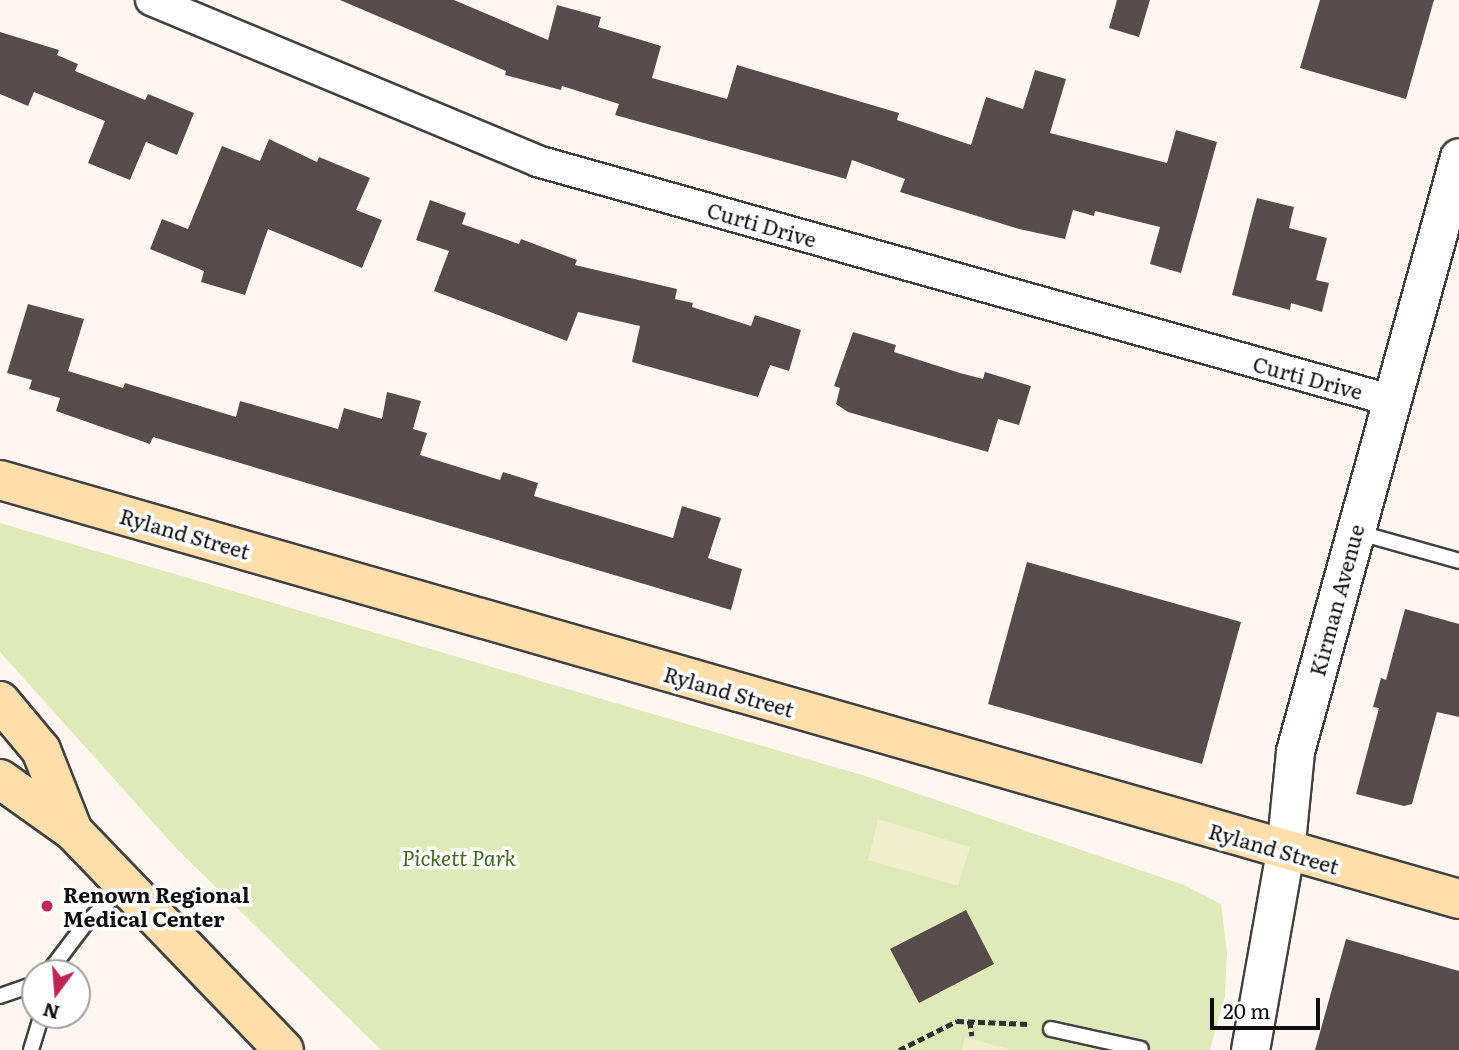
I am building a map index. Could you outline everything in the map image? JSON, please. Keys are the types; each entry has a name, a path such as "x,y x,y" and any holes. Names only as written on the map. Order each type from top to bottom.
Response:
{"main road":[{"name":"Ryland Street","path":"0,480 1285,852 1459,899"},
{"path":"0,701 41,750 74,831"},
{"path":"0,779 74,831 284,1050"}],"street":[{"name":"Curti Drive","path":"151,0 537,162 1390,400"},
{"name":"Kirman Avenue","path":"1250,1050 1285,852 1295,751 1459,157"}],"lane":[{"path":"1354,532 1459,561"},
{"path":"59,959 86,923 126,885"},
{"path":"0,996 21,989"},
{"path":"1051,1028 1141,1049"},
{"path":"31,1050 38,1029"}],"path":[{"path":"900,1050 940,1027 970,1021 1051,1028"},
{"path":"970,1021 972,1037"}],"green space":[{"name":"Pickett Park","path":"0,523 872,778 1184,885 1221,904 1227,952 1225,996 1210,1050 381,1050 176,848 0,652"},
{"path":"878,819 970,847 958,886 868,860"},
{"path":"965,1037 1011,1050 962,1050"}],"building":[{"path":"340,0 454,0 548,40 557,5 601,17 598,27 661,46 652,78 727,99 737,65 899,113 897,120 971,145 986,97 1023,109 1035,70 1066,79 1050,133 1167,163 1176,130 1217,142 1181,273 1150,264 1160,227 1095,211 1094,216 1073,210 1065,239 1019,229 900,192 905,179 852,160 846,179 615,115 619,104 562,86 561,90 505,75 506,71"},
{"path":"1117,0 1150,0 1139,37 1109,28"},
{"path":"1320,0 1434,0 1406,99 1300,68"},
{"path":"0,32 59,50 57,55 78,64 75,71 145,100 148,94 194,113 177,155 146,142 130,180 88,163 105,121 34,92 28,106 0,94"},
{"path":"269,139 317,162 319,157 370,178 356,210 382,220 362,268 268,229 245,295 201,282 204,271 150,249 162,219 188,229 222,146 260,161"},
{"path":"1257,198 1294,207 1289,228 1327,238 1316,280 1329,283 1322,312 1291,303 1290,310 1232,295"},
{"path":"430,200 466,213 462,224 519,244 521,239 577,260 575,265 677,289 675,299 693,303 692,307 751,326 755,315 801,330 789,371 770,365 758,397 632,362 640,326 578,312 567,341 434,291 449,251 416,240"},
{"path":"28,304 84,319 68,371 123,388 125,383 236,417 240,401 338,429 344,408 382,419 387,392 421,401 413,429 427,433 420,455 500,480 503,472 538,483 534,496 673,538 682,506 721,518 708,558 742,569 731,610 153,437 150,444 56,411 60,398 29,389 32,380 7,373"},
{"path":"853,332 896,345 894,352 960,373 983,379 985,372 1031,386 1019,425 998,419 988,452 848,412 836,404 840,388 834,386"},
{"path":"1027,562 1241,622 1202,764 988,704"},
{"path":"1405,609 1459,624 1459,717 1437,712 1412,804 1404,806 1356,794 1379,708 1373,707 1381,678 1386,680"},
{"path":"966,910 994,964 919,1003 890,949"},
{"path":"1346,939 1459,971 1459,1050 1315,1050"}],"place":[{"name":"Renown Regional Medical Center","path":"47,906"}]}
